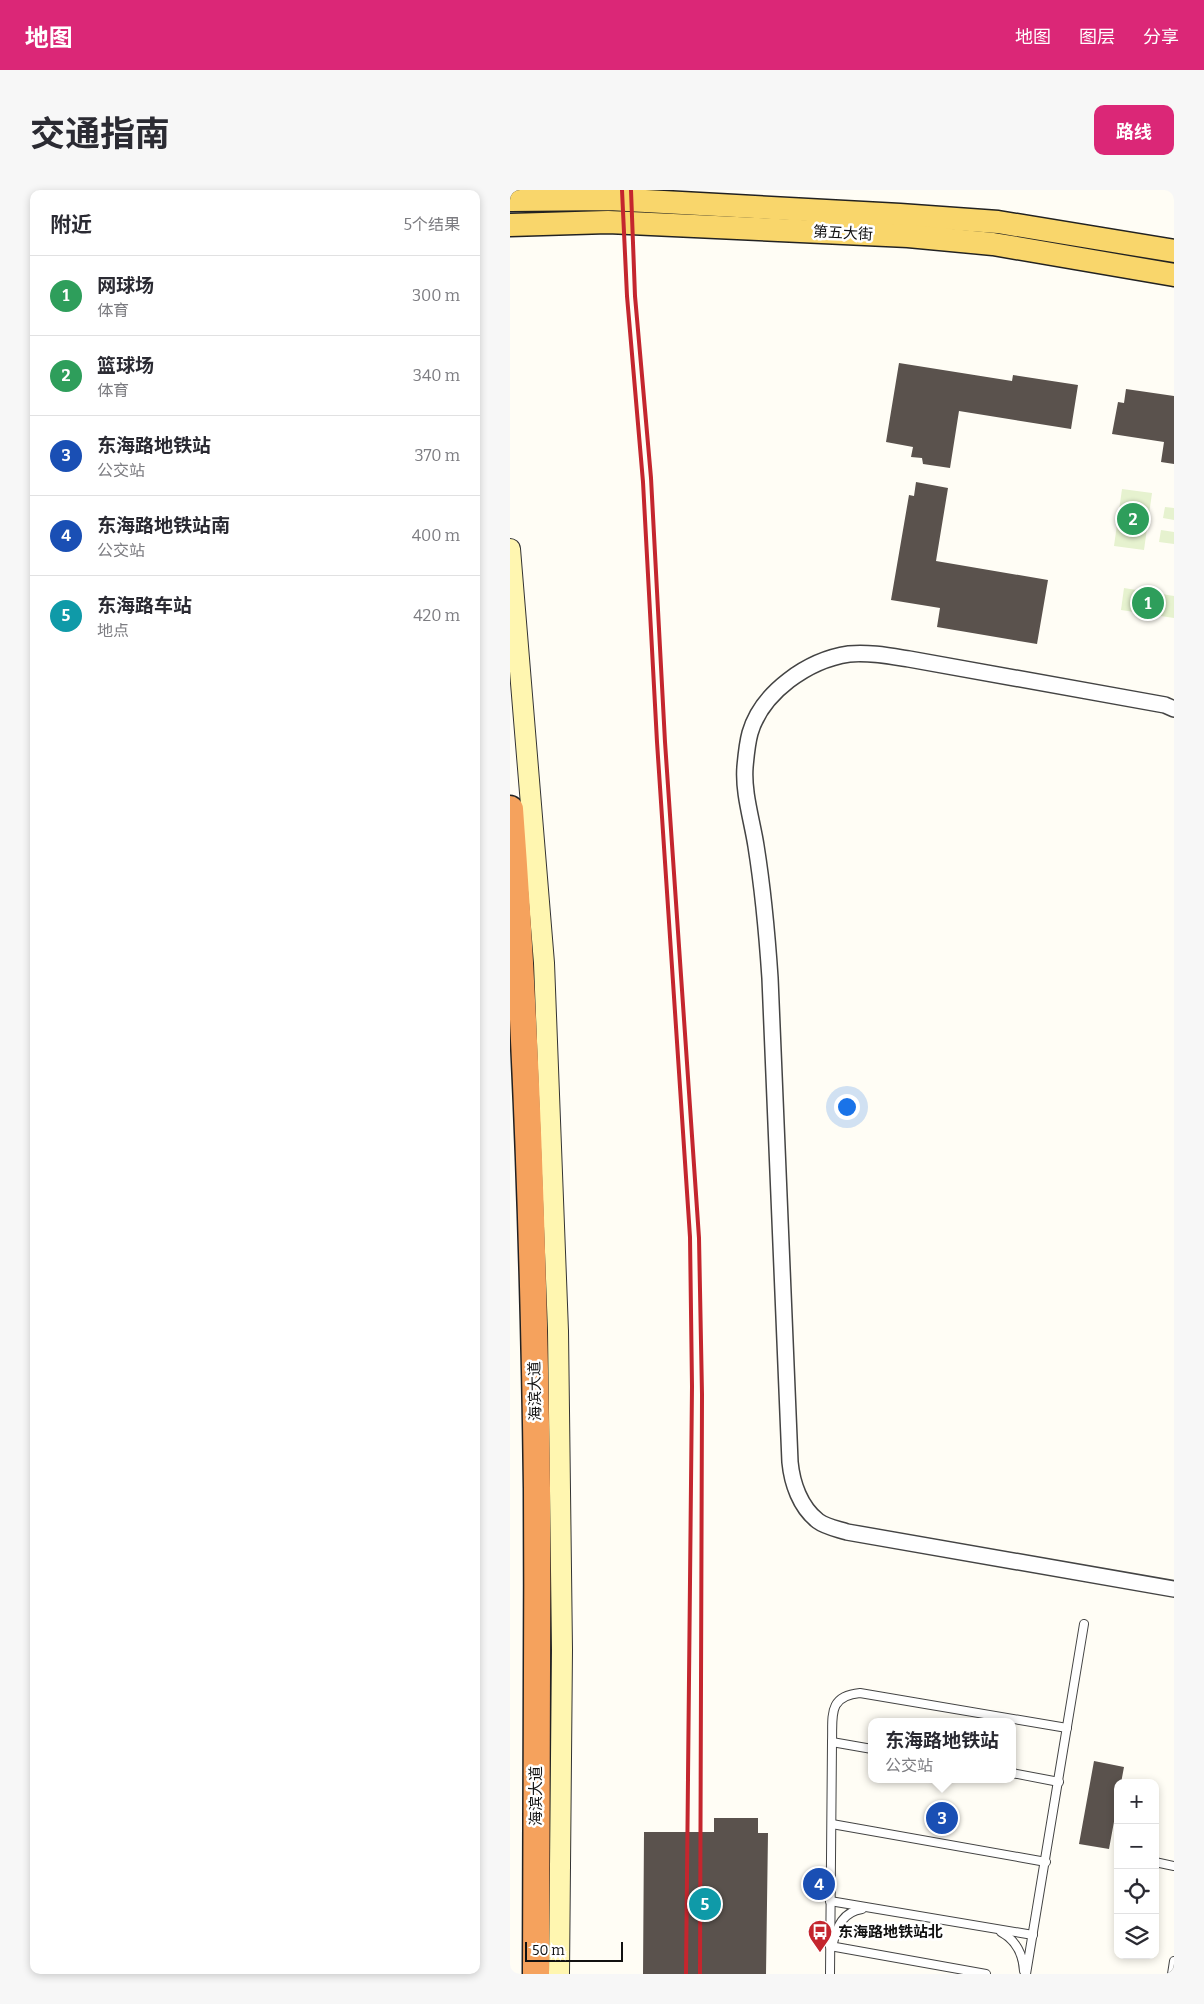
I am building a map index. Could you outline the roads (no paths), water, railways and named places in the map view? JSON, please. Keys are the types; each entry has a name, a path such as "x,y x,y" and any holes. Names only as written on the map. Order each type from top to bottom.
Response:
{"highway":[{"name":"海滨大道","path":"510,809 521,965 532,1259 536,1488 536,1974"}],"main road":[{"name":"第五大街","path":"510,200 610,199 998,222 1174,251"},
{"name":"第五大街","path":"510,225 608,222 908,236 993,244 1174,275"},
{"path":"510,549 544,963 558,1331 562,1650 558,1974"}],"street":[{"path":"1174,710 1165,705 903,658 867,653 849,654 824,660 802,671 772,695 757,717 750,732 745,769 746,792 766,910 790,1462 796,1491 810,1513 819,1522 848,1532 1174,1589"}],"lane":[{"path":"1025,1974 1046,1862 1084,1624"},
{"path":"830,1974 834,1706 839,1699 849,1694 860,1693 1008,1718"},
{"path":"1016,1719 1067,1728"},
{"path":"832,1742 868,1748"},
{"path":"1016,1775 1059,1782"},
{"path":"832,1824 1046,1862"},
{"path":"1159,1863 1174,1866"},
{"path":"830,1901 1033,1935"},
{"path":"831,1947 838,1926 844,1918 854,1911 869,1908"},
{"path":"992,1928 1008,1936 1015,1943 1022,1958 1025,1974"},
{"path":"831,1947 986,1974"},
{"path":"1172,1974 1174,1961"}],"railway":[{"path":"622,190 627,296 643,482 657,742 690,1237 692,1386 686,1974"},
{"path":"631,190 635,296 651,478 665,742 699,1238 702,1394 700,1974"}],"place":[{"name":"篮球场","path":"1133,519"},
{"name":"网球场","path":"1148,603"},
{"name":"东海路地铁站","path":"942,1818"},
{"name":"东海路地铁站南","path":"819,1884"},
{"name":"东海路车站","path":"705,1904"},
{"name":"东海路地铁站北","path":"820,1953"}]}
